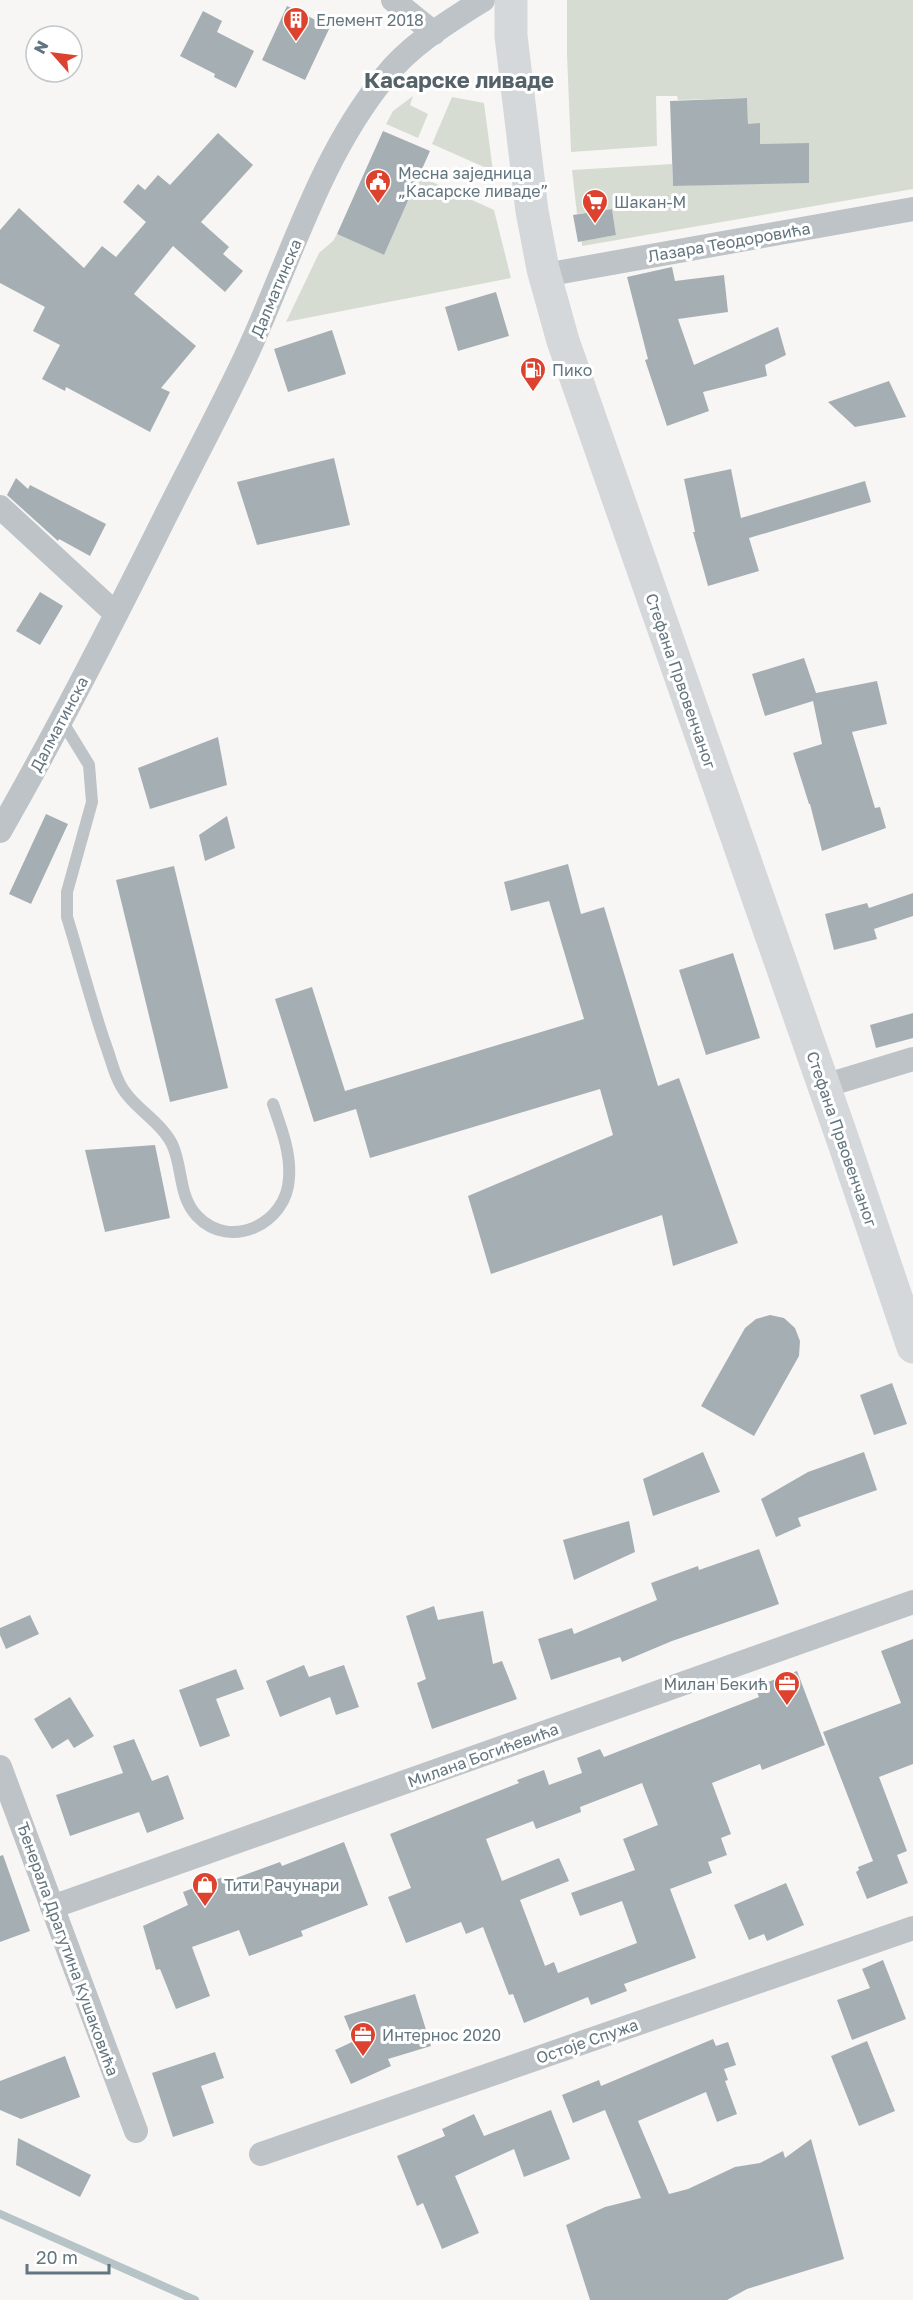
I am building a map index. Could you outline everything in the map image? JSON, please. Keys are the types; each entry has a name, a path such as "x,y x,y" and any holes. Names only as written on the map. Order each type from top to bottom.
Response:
{"street":[{"path":"393,0 434,33"},
{"name":"Далматинска","path":"0,831 62,721 245,357 317,193 346,134 383,78 408,51 483,0"},
{"name":"Стефана Првовенчаног","path":"511,0 512,36 532,211 545,276 574,372 913,1347"},
{"name":"Лазара Теодоровића","path":"545,276 913,209"},
{"path":"0,507 116,614"},
{"path":"824,1086 913,1059"},
{"name":"Милана Богићевића","path":"52,1907 913,1602"},
{"name":"Ђенерала Драгутина Кушаковића","path":"0,1767 136,2131"},
{"name":"Остоје Спужа","path":"261,2154 913,1928"}],"lane":[{"path":"62,721 89,765 92,802 68,892 67,917 119,1083 172,1143 186,1199 197,1216 211,1226 230,1233 249,1230 263,1224 275,1214 286,1198 290,1180 288,1153 273,1104"}],"shaded area":[{"path":"567,0 913,0 913,189 582,246 582,241 616,235 612,209 577,214 572,170 672,164 673,186 749,183 760,152 760,124 748,124 747,98 678,100 677,96 656,96 657,146 571,152"},
{"path":"413,96 410,105 428,114 418,138 386,124 393,111"},
{"path":"452,97 484,103 493,171 432,144"},
{"path":"419,176 494,210 511,278 286,322 319,253 333,241 337,234 384,255"}],"building":[{"name":"Елемент 2018","path":"287,6 330,27 305,80 262,60"},
{"path":"203,11 222,21 217,32 254,51 236,88 180,56"},
{"path":"747,98 748,124 760,123 760,144 809,143 809,183 673,186 670,101"},
{"name":"Месна заједница „Касарске ливаде”","path":"383,131 430,151 384,255 337,234"},
{"path":"218,133 253,165 201,222 229,247 223,254 243,271 225,292 173,246 134,294 196,346 161,388 170,392 150,432 66,387 65,391 42,379 60,345 33,331 45,307 0,283 0,230 19,208 84,268 102,246 116,257 146,222 123,202 138,184 145,190 158,175 170,185"},
{"name":"Шакан-М","path":"612,209 616,235 578,242 573,215"},
{"path":"672,267 675,281 724,275 728,312 678,319 694,365 778,327 786,355 765,365 767,376 703,392 709,411 667,426 645,360 648,359 627,277"},
{"path":"496,292 509,336 458,351 445,307"},
{"path":"332,330 346,374 288,392 274,349"},
{"path":"889,381 906,417 855,427 828,402"},
{"path":"334,458 350,525 257,545 237,482"},
{"path":"731,469 741,518 865,481 871,502 749,538 759,571 708,586 693,532 695,532 684,479"},
{"path":"16,478 28,489 30,485 106,524 90,556 59,539 58,541 7,495"},
{"path":"40,592 63,606 40,645 16,631"},
{"path":"804,658 816,693 877,681 887,724 852,732 875,808 880,807 886,828 822,851 810,804 793,753 822,744 813,701 765,716 752,674"},
{"path":"218,737 227,785 150,809 138,768"},
{"path":"46,814 68,824 31,904 9,894"},
{"path":"227,816 235,848 205,861 199,835"},
{"path":"568,864 581,914 604,907 658,1086 679,1078 738,1243 673,1266 662,1215 491,1274 468,1196 613,1135 600,1089 370,1158 356,1109 314,1122 275,999 312,987 345,1091 584,1019 549,901 511,911 504,882"},
{"path":"174,866 228,1088 170,1102 116,880"},
{"path":"913,893 913,916 874,929 877,939 834,950 825,914 867,903 869,908"},
{"path":"733,953 760,1038 706,1055 679,970"},
{"path":"913,1013 913,1038 876,1048 870,1025"},
{"path":"155,1145 170,1218 105,1232 85,1150"},
{"path":"770,1315 784,1318 795,1328 800,1341 799,1356 754,1436 701,1406 745,1328 756,1319"},
{"path":"892,1383 907,1424 874,1435 860,1395"},
{"path":"703,1452 720,1492 653,1516 643,1479"},
{"path":"864,1452 877,1490 798,1518 801,1526 776,1537 761,1499 808,1472"},
{"path":"629,1521 635,1552 574,1580 563,1540"},
{"path":"759,1549 779,1604 672,1641 622,1662 620,1657 551,1680 538,1639 572,1628 574,1634 657,1600 651,1583 698,1566 699,1570"},
{"path":"434,1606 438,1620 483,1611 493,1664 502,1661 517,1699 432,1729 417,1683 426,1679 406,1616"},
{"path":"30,1615 39,1634 6,1649 0,1635 0,1628"},
{"path":"913,1639 913,1764 879,1777 907,1851 897,1855 908,1883 867,1899 856,1872 859,1870 858,1867 873,1861 823,1732 901,1703 881,1651"},
{"path":"304,1665 309,1677 344,1665 359,1707 336,1715 330,1697 280,1717 266,1681"},
{"path":"236,1669 244,1689 216,1699 230,1736 200,1747 179,1690"},
{"path":"797,1671 825,1745 762,1770 760,1764 712,1783 731,1834 721,1838 727,1855 708,1862 712,1873 670,1889 696,1958 624,1984 627,1991 591,2005 588,1997 524,2023 513,1994 509,1995 483,1927 466,1934 461,1922 406,1943 388,1897 411,1888 390,1834 519,1783 517,1780 544,1770 549,1785 582,1773 577,1758 600,1749 604,1757 759,1697 755,1687","holes":["642,1783 658,1825 623,1839 635,1870 571,1893 580,1916 622,1901 637,1943 558,1973 554,1962 545,1966 520,1900 569,1881 559,1858 502,1881 486,1839 533,1821 536,1829 581,1812 580,1807"]},
{"path":"70,1697 94,1736 74,1748 68,1739 52,1749 34,1719"},
{"path":"134,1739 152,1781 168,1775 184,1819 147,1833 139,1812 70,1836 56,1795 123,1773 113,1746"},
{"path":"344,1842 368,1905 301,1931 303,1936 249,1956 239,1930 192,1947 210,1996 176,2009 160,1969 156,1970 143,1926 188,1905 183,1892 223,1877 225,1882 280,1862 282,1866"},
{"path":"3,1855 30,1931 0,1942 0,1856"},
{"path":"786,1883 804,1925 767,1941 764,1934 749,1940 734,1905"},
{"path":"883,1960 906,2019 852,2040 837,2000 870,1988 862,1969"},
{"path":"415,1994 431,2046 388,2059 391,2066 351,2084 335,2050 354,2041 344,2016"},
{"path":"713,2039 716,2046 728,2042 736,2065 724,2069 728,2080 725,2081 737,2114 717,2122 706,2092 638,2121 669,2194 688,2189 735,2167 760,2163 783,2151 785,2158 811,2139 844,2259 747,2289 727,2300 590,2300 566,2225 605,2207 641,2198 605,2110 573,2123 562,2095 599,2080 601,2086"},
{"path":"867,2041 895,2111 859,2126 831,2056"},
{"path":"215,2052 224,2078 201,2086 214,2123 173,2137 152,2073"},
{"path":"65,2056 80,2097 21,2119 0,2110 0,2081"},
{"path":"551,2110 570,2159 524,2177 514,2149 455,2176 479,2233 442,2249 423,2203 417,2206 397,2156 445,2136 442,2129 474,2114 484,2136"},
{"path":"18,2138 91,2175 80,2197 16,2165"}],"waterway":[{"path":"0,2214 195,2300"}],"place":[{"name":"Елемент 2018","path":"296,43"},
{"name":"Месна заједница „Касарске ливаде”","path":"378,205"},
{"name":"Шакан-М","path":"595,225"},
{"name":"Пико","path":"533,393"},
{"name":"Милан Бекић","path":"787,1707"},
{"name":"Тити Рачунари","path":"205,1908"},
{"name":"Интернос 2020","path":"363,2058"}],"district":[{"name":"Касарске ливаде","path":"459,79"}]}
